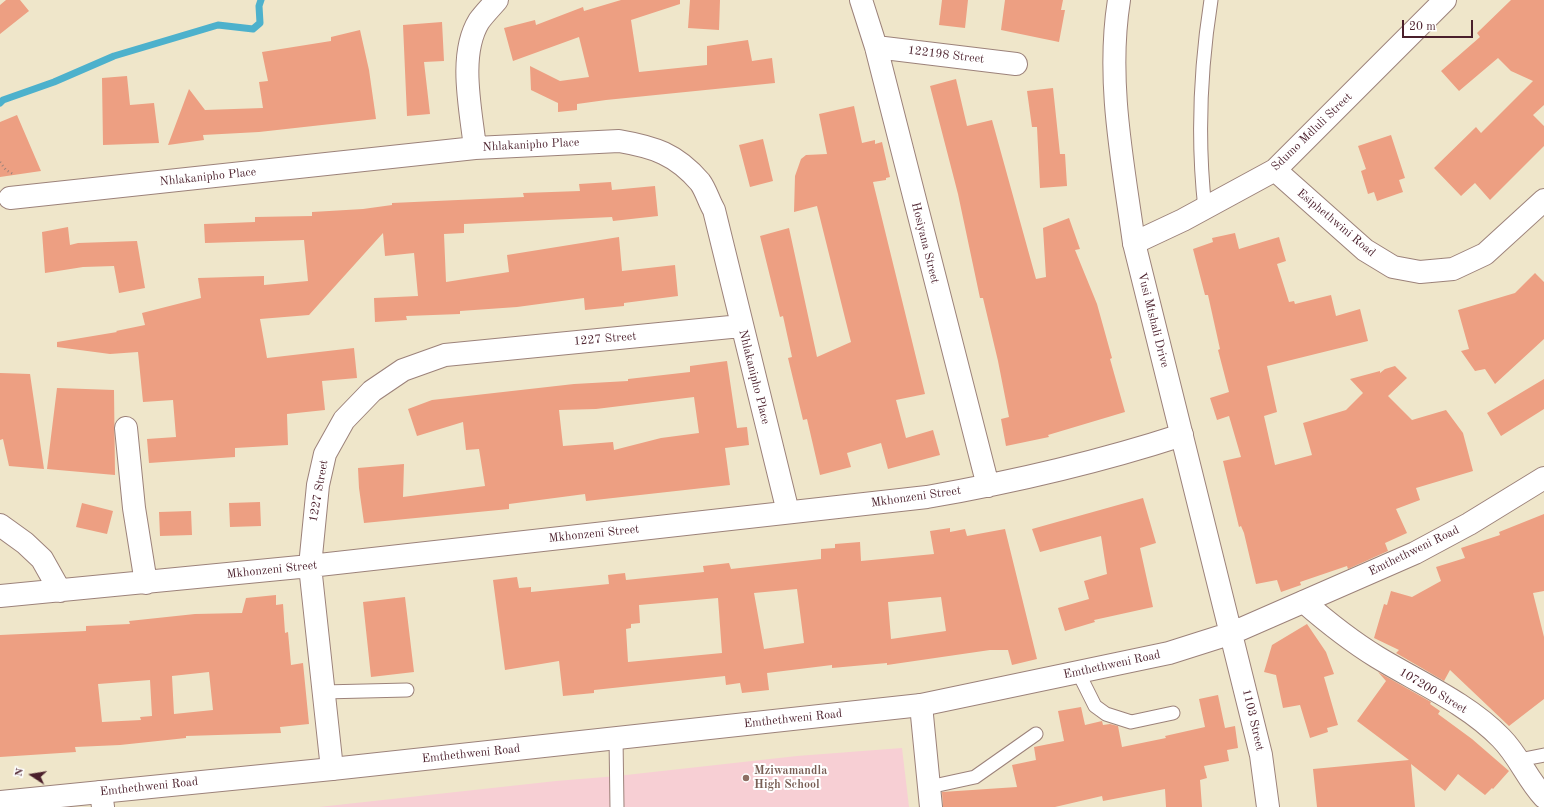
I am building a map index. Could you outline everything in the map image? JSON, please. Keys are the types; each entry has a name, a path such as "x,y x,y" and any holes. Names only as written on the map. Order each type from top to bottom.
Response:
{"street":[{"path":"475,148 468,83 469,50 479,22 497,0"},
{"name":"Hosiyana Street","path":"861,0 876,47 988,486"},
{"name":"Vusi Mtshali Drive","path":"1119,0 1113,71 1122,157 1134,243 1232,634"},
{"name":"Sdumo Mdluli Street","path":"1134,243 1205,209 1275,170 1445,0"},
{"name":"122198 Street","path":"876,47 1016,64"},
{"name":"Nhlakanipho Place","path":"10,198 475,148 618,141 642,145 666,153 681,164 700,183 714,210 741,326 788,512"},
{"name":"Esiphethwini Road","path":"1275,170 1365,250 1393,267 1420,272 1453,269 1485,254 1544,200"},
{"name":"1227 Street","path":"332,770 310,566 318,485 325,454 344,420 372,391 403,370 445,355 741,326"},
{"path":"126,428 134,508 146,582"},
{"name":"Mkhonzeni Street","path":"0,596 310,566 911,499 988,486 1132,451 1182,435"},
{"name":"Emthethweni Road","path":"0,802 102,800 332,770 921,705 1169,653 1232,634 1415,553 1469,524 1544,478"},
{"path":"0,525 25,543 42,559 60,591"},
{"name":"107200 Street","path":"1304,602 1352,642 1463,708 1501,738 1519,760 1536,789 1544,797"},
{"name":"1103 Street","path":"1232,634 1261,755 1268,807"},
{"path":"921,705 930,797"}],"lane":[{"path":"1205,209 1201,161 1200,89 1204,42 1211,0"},
{"path":"1078,672 1095,706 1106,714 1131,722 1173,713"},
{"path":"323,692 407,690"},
{"path":"930,797 975,777 1036,734"},
{"path":"616,738 617,807"},
{"path":"1519,760 1544,755"}],"shaded area":[{"name":"Mziwamandla High School","path":"902,748 909,807 319,807 797,756"}],"building":[{"path":"6,0 20,0 29,11 0,34 0,5"},
{"path":"621,0 680,0 680,4 631,20 639,72 707,65 707,46 748,40 752,61 772,58 775,83 606,100 577,104 577,110 558,112 558,103 531,90 530,66 560,81 589,77 579,37 513,61 504,28 535,20 536,25 583,7 584,11"},
{"path":"690,0 720,0 719,30 688,28"},
{"path":"942,0 968,0 965,28 939,25"},
{"path":"1005,0 1063,0 1061,10 1065,10 1059,42 1001,30"},
{"path":"1511,0 1544,0 1544,105 1533,115 1544,126 1544,146 1490,200 1475,183 1461,196 1434,168 1476,127 1481,133 1533,81 1511,71 1498,58 1459,91 1441,71 1480,37 1477,33"},
{"path":"442,22 444,61 424,62 430,114 407,116 403,25"},
{"path":"360,30 369,70 376,119 259,132 203,135 204,140 168,145 189,89 205,110 263,108 259,82 268,81 262,52 331,41 331,37"},
{"path":"127,76 130,105 154,103 159,143 103,145 102,78"},
{"path":"956,79 967,126 992,120 1036,279 1046,277 1043,228 1069,218 1080,249 1075,250 1097,304 1112,358 1110,359 1125,412 1048,435 1049,437 1006,446 1001,419 1009,417 998,361 983,298 980,298 958,194 930,86"},
{"path":"1053,88 1060,154 1065,154 1067,186 1040,188 1037,127 1032,127 1027,91"},
{"path":"854,106 862,143 875,140 875,144 882,142 890,177 886,178 886,180 873,182 925,394 896,400 906,438 933,430 940,455 888,469 881,443 847,453 851,467 820,475 807,419 803,420 788,358 792,357 783,316 780,317 760,236 789,228 817,357 851,342 817,206 794,212 795,176 801,159 806,155 827,154 819,114"},
{"path":"17,115 41,171 0,177 0,122"},
{"path":"1391,135 1405,178 1399,180 1403,192 1377,201 1374,192 1368,194 1361,171 1366,169 1358,146"},
{"path":"763,139 773,181 750,187 739,145"},
{"path":"611,182 612,190 655,186 658,216 613,221 612,217 464,224 464,233 444,234 446,282 509,272 507,255 619,237 622,271 675,265 678,296 624,303 624,306 585,310 584,298 517,307 460,311 460,314 406,316 407,320 375,322 374,298 418,296 414,253 385,256 383,233 309,315 260,319 267,358 354,348 357,378 322,381 325,410 287,414 288,445 235,448 235,457 149,463 147,439 176,437 173,400 143,402 138,352 110,354 57,347 57,342 117,332 116,331 145,325 142,313 201,298 198,278 264,276 264,285 308,281 304,240 205,243 204,224 255,222 255,217 312,216 312,212 363,209 392,205 392,203 524,197 523,193 580,191 579,184"},
{"path":"68,227 70,245 78,243 137,241 145,288 119,293 114,266 83,267 45,273 42,232"},
{"path":"1235,233 1239,249 1279,237 1286,261 1277,264 1289,302 1294,301 1295,304 1331,295 1336,316 1360,309 1368,341 1267,366 1277,412 1264,416 1275,465 1312,455 1303,423 1346,410 1363,393 1350,379 1380,371 1380,373 1385,369 1395,366 1407,378 1388,396 1412,420 1446,410 1463,433 1473,471 1416,488 1420,500 1396,509 1407,533 1385,543 1388,551 1348,569 1347,566 1300,582 1301,585 1281,592 1277,580 1256,584 1244,533 1241,526 1239,527 1223,461 1241,457 1229,416 1217,420 1210,398 1229,392 1218,350 1220,349 1208,295 1205,295 1193,249 1213,242 1212,238"},
{"path":"1535,273 1544,282 1544,339 1495,384 1485,369 1475,371 1461,351 1469,349 1458,310 1515,293"},
{"path":"727,361 737,428 747,427 749,445 725,448 730,485 586,501 585,494 509,504 509,509 364,523 358,468 404,464 403,497 485,486 479,449 466,450 463,422 417,436 408,409 432,400 574,384 628,381 628,379 690,372 690,366","holes":["694,397 699,433 661,438 614,450 613,442 563,446 559,410 596,409"]},
{"path":"0,373 30,374 44,469 9,466 3,439 0,440"},
{"path":"1544,379 1544,409 1501,436 1487,413"},
{"path":"57,388 114,390 115,475 47,469"},
{"path":"1143,498 1156,543 1140,548 1153,607 1094,620 1095,622 1065,631 1058,608 1089,599 1084,581 1107,574 1101,536 1040,552 1032,529"},
{"path":"260,502 261,526 230,527 229,503"},
{"path":"82,503 113,511 107,534 76,527"},
{"path":"191,511 192,535 160,536 159,512"},
{"path":"1544,514 1544,591 1533,593 1544,637 1544,699 1509,726 1450,670 1444,681 1396,653 1399,650 1374,638 1384,604 1387,605 1391,591 1412,597 1441,581 1436,567 1465,558 1461,548 1500,535 1499,532"},
{"path":"950,528 950,532 965,529 967,536 1005,529 1037,659 1012,665 1008,650 990,650 887,665 887,663 832,668 832,665 767,673 769,690 742,693 740,683 726,685 725,676 594,690 594,693 563,696 559,661 505,670 493,580 517,577 519,588 531,587 531,592 609,584 608,575 625,573 626,580 704,572 703,566 729,563 731,569 821,559 821,549 835,548 835,544 860,542 861,561 934,554 930,531","holes":["797,589 804,643 764,649 754,593","941,597 946,631 891,639 888,602","718,598 722,653 628,662 626,629 631,628 631,624 640,623 639,605"]},
{"path":"276,595 276,605 283,604 285,633 288,632 291,665 303,663 309,724 280,727 281,733 186,736 186,738 120,745 75,747 76,752 0,757 0,635 86,631 86,626 130,624 129,621 195,614 242,613 246,598","holes":["209,672 213,710 174,714 172,676","150,680 152,716 140,717 141,720 102,722 98,684"]},
{"path":"405,597 414,672 371,677 363,602"},
{"path":"1307,624 1326,652 1334,674 1324,677 1338,725 1327,728 1328,732 1310,738 1300,705 1283,708 1276,675 1264,672 1272,645"},
{"path":"1378,672 1431,702 1430,704 1440,711 1438,714 1472,739 1509,771 1493,789 1492,788 1485,795 1458,774 1445,791 1411,764 1415,807 1317,807 1313,769 1409,760 1357,721 1386,681"},
{"path":"1218,695 1225,728 1235,726 1238,748 1227,750 1229,761 1204,766 1207,778 1200,780 1202,807 1166,807 1165,789 1103,801 1102,796 1055,807 943,807 942,792 1017,787 1012,765 1036,760 1034,747 1064,741 1058,711 1081,707 1085,725 1102,721 1103,725 1110,724 1118,726 1122,747 1166,738 1165,736 1205,727 1199,699"}],"waterway":[{"path":"0,103 3,100 54,82 114,56 218,25 253,29 260,23 259,6 261,0"}],"place":[{"name":"Mziwamandla High School","path":"746,778"}]}
